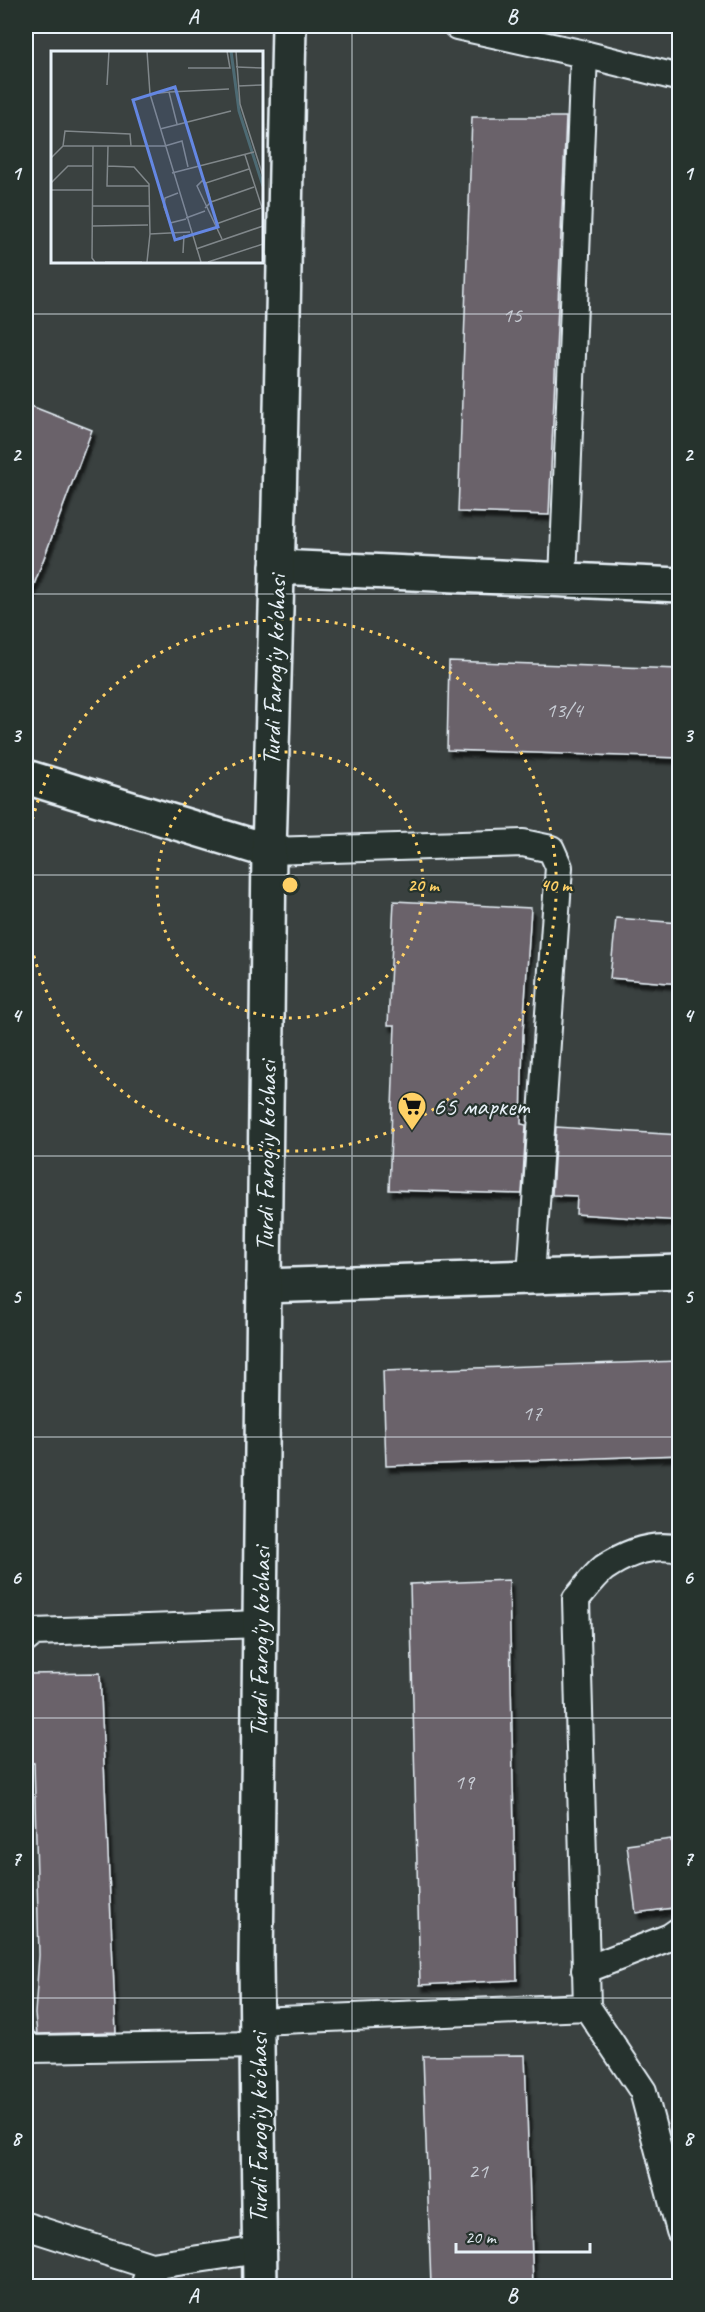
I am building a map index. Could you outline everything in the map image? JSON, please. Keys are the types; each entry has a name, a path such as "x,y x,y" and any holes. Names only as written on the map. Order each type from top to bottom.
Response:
{"street":[{"name":"Turdi Farog'iy ko'chasi","path":"260,2286 257,2033 269,850 278,567 289,26"},
{"path":"278,567 680,585"},
{"path":"26,777 269,850"},
{"path":"264,1286 680,1272"}],"lane":[{"path":"457,26 680,78"},
{"path":"563,580 584,54"},
{"path":"269,850 523,843 551,849 559,867 531,1276"},
{"path":"680,1550 670,1547 640,1550 603,1569 576,1599 586,2007 643,2091 680,2231"},
{"path":"26,1639 34,1632 260,1624"},
{"path":"585,1970 670,1937 680,1930"},
{"path":"26,2044 32,2049 586,2007"},
{"path":"26,2226 148,2276 259,2250"}],"building":[{"path":"472,117 566,117 549,515 458,512"},
{"path":"26,404 92,430 29,598 26,597"},
{"path":"449,661 680,669 680,758 447,750"},
{"path":"394,901 531,908 523,1032 521,1124 526,1125 522,1194 389,1190 395,1025 388,1025"},
{"path":"616,918 680,923 680,984 610,978"},
{"path":"556,1127 680,1135 680,1221 576,1214 577,1196 552,1195"},
{"path":"680,1361 680,1455 386,1466 383,1371"},
{"path":"509,1580 517,1980 420,1985 410,1584"},
{"path":"100,1673 116,2032 37,2034 35,2014 39,1955 34,1763 26,1762 26,1674"},
{"path":"671,1839 680,1907 636,1913 627,1845"},
{"path":"525,2055 533,2286 431,2286 423,2056"}],"place":[{"name":"65 маркет","path":"412,1132"}]}
